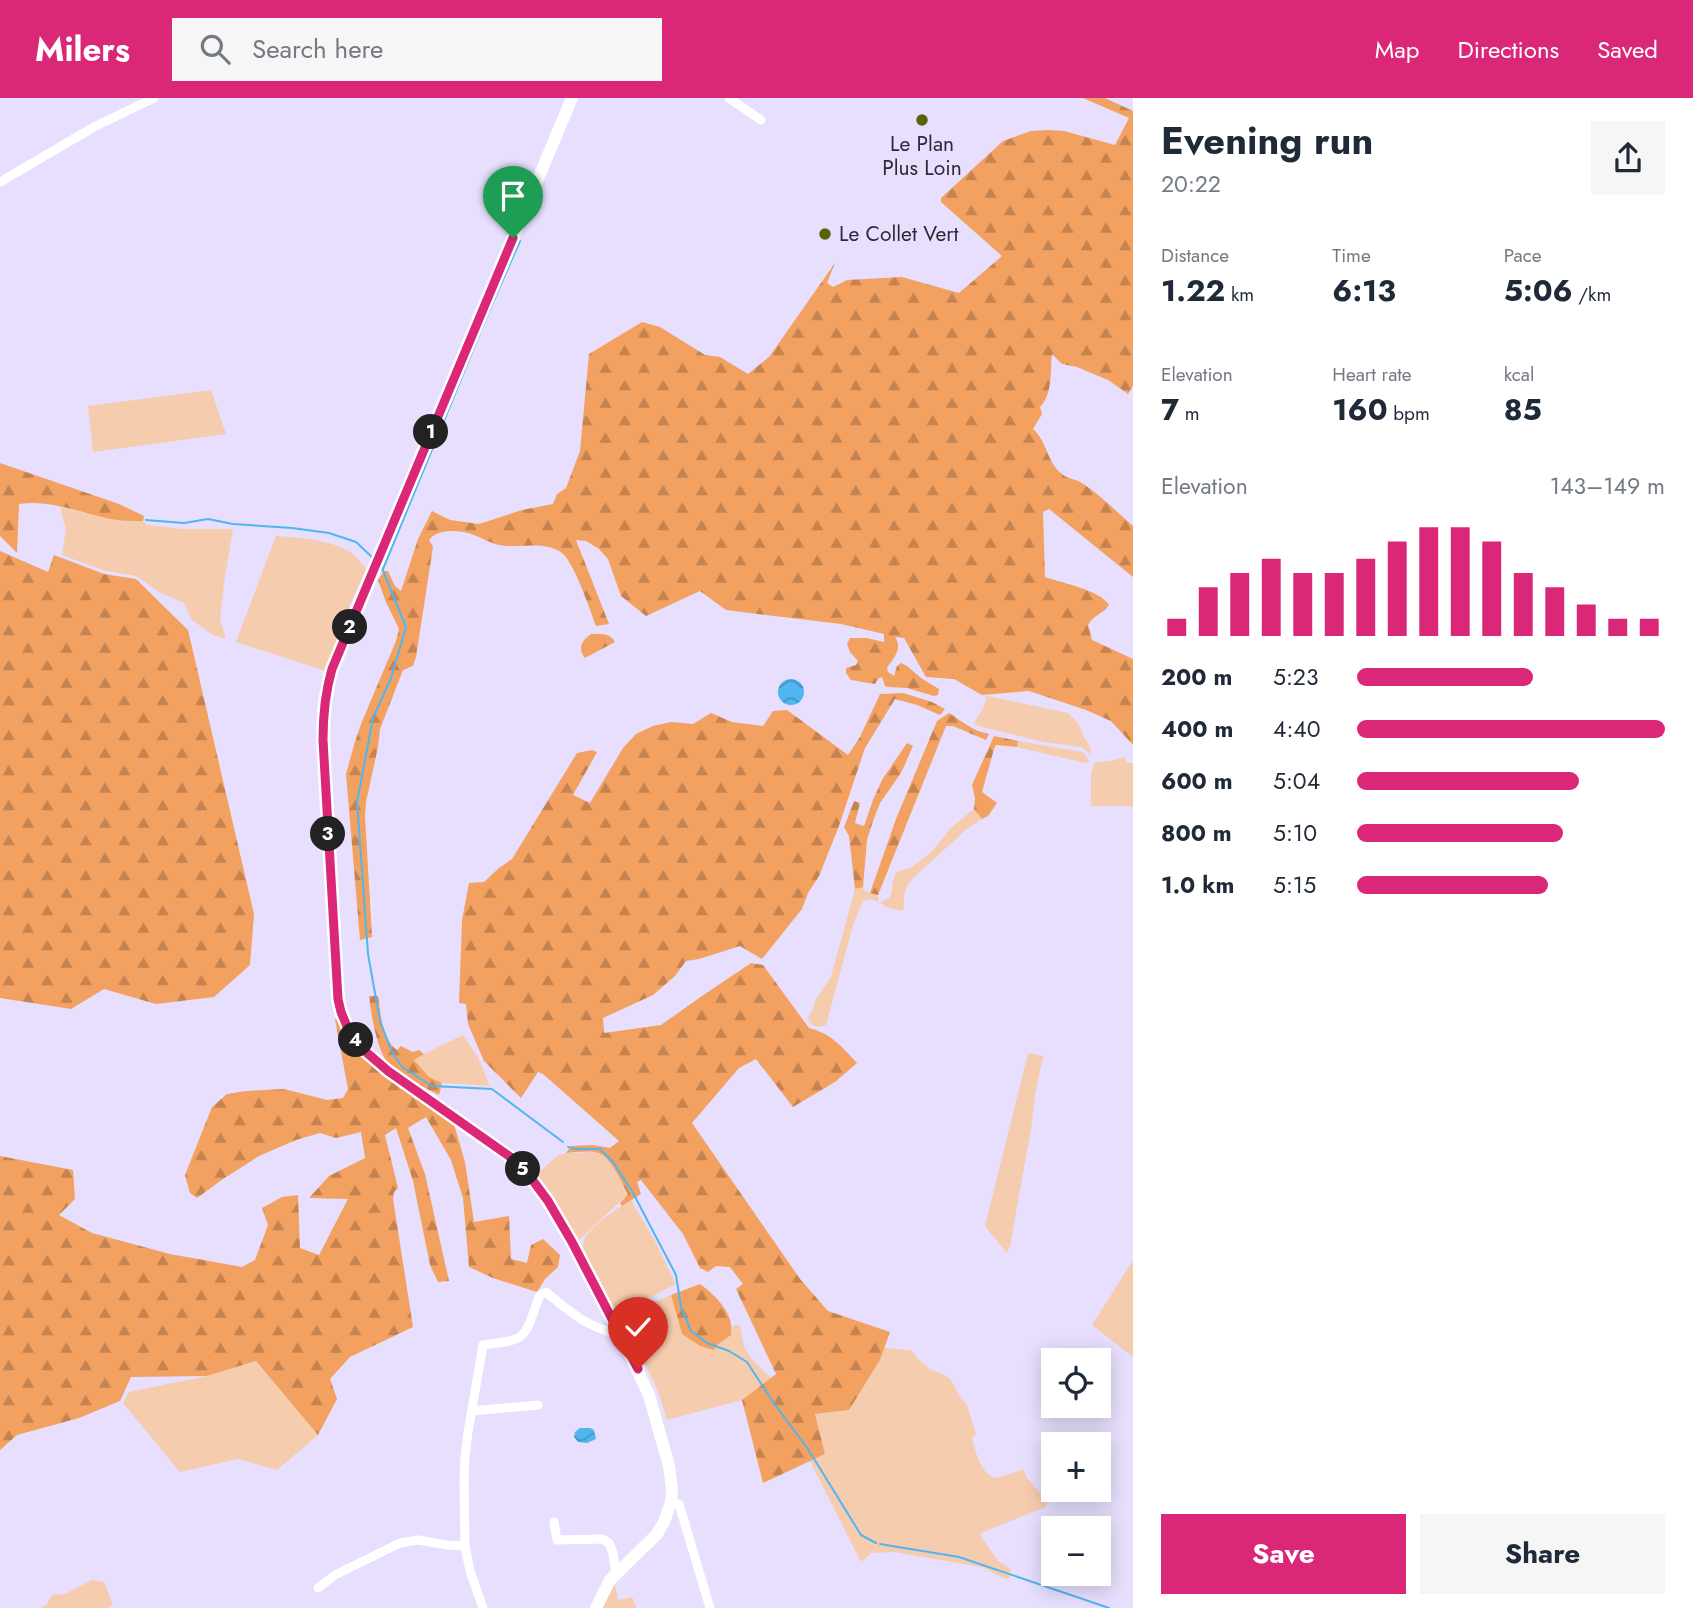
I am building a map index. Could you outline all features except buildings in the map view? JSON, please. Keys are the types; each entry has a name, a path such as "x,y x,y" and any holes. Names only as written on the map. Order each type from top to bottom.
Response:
{"main road":[{"path":"572,98 332,669 324,702 323,740 336,974 341,1012 349,1031 366,1052 388,1071 509,1156 531,1178 548,1201 621,1334 649,1395 669,1466 669,1509 657,1534 616,1574 596,1608"}],"street":[{"path":"0,182 94,127 154,98"},
{"path":"729,98 761,120"},
{"path":"483,1608 470,1571 465,1546 465,1458 483,1345 521,1336 541,1295 546,1292 586,1323 604,1331 621,1334"},
{"path":"472,1411 538,1405"},
{"path":"669,1509 679,1504 710,1608"},
{"path":"554,1522 556,1540 602,1539 610,1543 616,1574"},
{"path":"318,1588 335,1575 400,1543 418,1539 465,1546"}],"shaded area":[{"path":"211,390 226,434 93,452 88,406"},
{"path":"60,507 114,520 143,521 147,525 183,529 233,529 220,620 226,639 213,635 192,620 184,603 159,592 136,576 102,570 62,555 66,529"},
{"path":"276,536 333,544 352,554 366,569 326,671 236,642"},
{"path":"987,696 1068,713 1078,723 1091,754 1081,747 1043,742 978,726 974,723"},
{"path":"1018,741 1083,752 1089,761 1085,763 1017,747"},
{"path":"1125,757 1126,763 1133,763 1133,812 1132,806 1091,806 1091,774 1095,762"},
{"path":"974,809 982,819 968,828 912,879 906,889 902,911 880,903 889,898 897,872 910,868 924,858 952,827"},
{"path":"863,887 865,891 878,895 878,902 870,899 863,901 853,925 826,1025 815,1026 808,1018 816,999 831,977 855,889"},
{"path":"463,1035 478,1057 490,1086 442,1083 429,1077 414,1060"},
{"path":"1028,1053 1043,1056 1007,1253 985,1226"},
{"path":"597,1152 612,1164 628,1194 578,1241 538,1176 541,1170 559,1155"},
{"path":"631,1200 676,1284 616,1312 582,1250 585,1238 594,1227"},
{"path":"1133,1260 1133,1357 1092,1325"},
{"path":"671,1295 682,1334 714,1350 731,1335 733,1326 739,1325 747,1352 771,1378 742,1400 667,1420 658,1391 622,1315"},
{"path":"884,1348 911,1350 931,1370 951,1380 966,1403 976,1433 972,1438 975,1450 985,1471 994,1478 1023,1469 1041,1494 1041,1502 1048,1502 1045,1507 980,1535 998,1561 1011,1569 1010,1578 1005,1579 982,1567 894,1552 871,1553 861,1562 810,1461 825,1454 815,1414 849,1410 880,1360"},
{"path":"256,1361 318,1435 277,1470 238,1459 180,1472 123,1403 129,1392 207,1376"},
{"path":"92,1580 104,1582 113,1605 107,1608 41,1608 52,1595 65,1594"},
{"path":"614,1581 618,1600 632,1597 637,1608 600,1608"}],"green space":[{"path":"1083,98 1105,98 1133,111 1133,386 1128,394 1108,380 1062,364 1052,354 1049,389 1040,407 1042,414 1033,429 1064,476 1089,488 1133,526 1133,577 1049,509 1043,512 1045,577 1089,591 1104,600 1109,605 1088,625 1092,640 1133,659 1133,745 1111,721 1029,691 982,695 954,679 926,677 904,638 895,637 898,649 887,668 888,672 894,676 901,663 939,689 938,695 888,687 882,677 875,684 851,680 846,668 856,665 858,661 847,644 850,638 884,642 884,634 841,624 726,610 700,591 646,616 621,596 608,559 599,549 586,541 576,540 609,624 596,626 576,576 562,553 547,547 499,545 456,531 438,533 429,540 433,547 416,657 413,666 403,670 380,729 366,802 372,937 360,940 346,774 361,724 399,629 378,580 384,571 388,571 395,586 401,591 418,539 432,511 450,520 479,524 522,510 553,504 557,494 566,488 580,451 589,354 642,322 660,327 705,355 720,357 748,374 769,357 835,263 827,283 833,287 847,280 902,277 959,293 1002,256 941,202 941,198 1003,141 1031,131 1064,131 1115,145 1129,118"},
{"path":"0,463 119,504 144,516 143,521 110,519 42,503 19,504 17,553 0,536"},
{"path":"0,551 48,572 54,555 104,574 136,579 188,630 254,914 250,965 214,997 156,1004 104,989 71,1009 0,998"},
{"path":"592,634 608,636 615,642 585,658 581,651 582,644"},
{"path":"903,693 945,709 940,715 895,699 865,748 819,876 802,909 762,959 740,946 686,961 675,976 653,995 603,1018 604,1033 661,1025 751,963 763,965 809,1028 830,1037 857,1063 835,1082 793,1107 756,1059 739,1068 692,1123 800,1279 828,1311 890,1332 880,1360 849,1410 815,1414 825,1454 763,1483 742,1400 776,1374 736,1289 743,1284 730,1267 716,1266 708,1272 700,1268 683,1234 641,1180 637,1182 641,1194 622,1206 620,1203 628,1194 612,1165 603,1156 591,1152 566,1153 571,1146 593,1145 610,1148 619,1141 543,1074 538,1072 521,1098 484,1061 468,1024 466,1004 459,1003 462,920 469,883 484,882 512,859 577,753 592,750 597,752 573,795 590,803 623,748 636,734 653,726 671,722 693,724 711,713 732,722 763,726 773,711 787,710 848,755 860,737 880,694"},
{"path":"949,713 973,728 989,734 986,740 953,726 946,726 878,895 870,893 896,819 937,721"},
{"path":"994,736 1018,741 1017,747 996,745 994,749 982,792 997,803 988,816 982,819 974,809 972,785"},
{"path":"907,743 913,746 901,773 880,803 867,840 863,887 855,889 849,836 844,827 854,801 860,803 855,823 864,826 882,780"},
{"path":"369,996 378,996 383,1025 392,1045 397,1050 401,1046 413,1052 419,1050 424,1054 414,1060 429,1077 442,1083 439,1095 401,1074 385,1060 375,1032"},
{"path":"338,1018 343,1034 352,1047 453,1121 465,1162 474,1222 509,1216 511,1259 527,1263 531,1245 543,1239 560,1255 558,1267 545,1279 537,1292 469,1267 463,1198 451,1160 426,1117 408,1128 425,1174 449,1281 438,1282 430,1265 413,1181 396,1128 385,1135 398,1188 393,1199 413,1327 350,1357 330,1379 337,1399 318,1435 256,1361 207,1376 131,1377 120,1401 79,1418 17,1435 0,1450 0,1156 73,1170 75,1199 59,1215 92,1233 170,1254 242,1267 255,1260 268,1225 262,1208 282,1197 298,1195 300,1248 319,1255 348,1199 309,1198 329,1176 365,1158 361,1132 336,1138 320,1133 296,1140 259,1156 197,1198 190,1193 185,1175 212,1107 227,1094 284,1089 327,1100 343,1098 348,1089 335,1019"},
{"path":"700,1284 718,1300 730,1320 731,1335 714,1350 700,1346 682,1334 671,1295"}],"water":[{"path":"791,679 800,683 804,692 800,701 791,705 782,701 778,692 782,683"},
{"path":"580,1428 594,1430 596,1439 587,1443 578,1442 574,1437"}],"waterway":[{"path":"383,569 520,241"},
{"path":"146,520 184,523 208,519 329,533 356,542 374,559"},
{"path":"382,568 406,627 391,678 373,718 357,802 368,954 380,1021 392,1052 402,1067 432,1086 492,1089 563,1142"},
{"path":"568,1147 600,1149 613,1162 632,1191 676,1275 681,1307 691,1331 707,1343 729,1351 747,1362 808,1449 861,1535 876,1543"},
{"path":"880,1544 959,1557 1109,1608"}],"place":[{"name":"Le Plan Plus Loin","path":"922,120"},
{"name":"Le Collet Vert","path":"825,234"}],"route":[{"path":"513,238 332,669 327,687 323,740 338,999 349,1031 366,1052 388,1071 509,1156 531,1178 572,1242 638,1369"}]}
